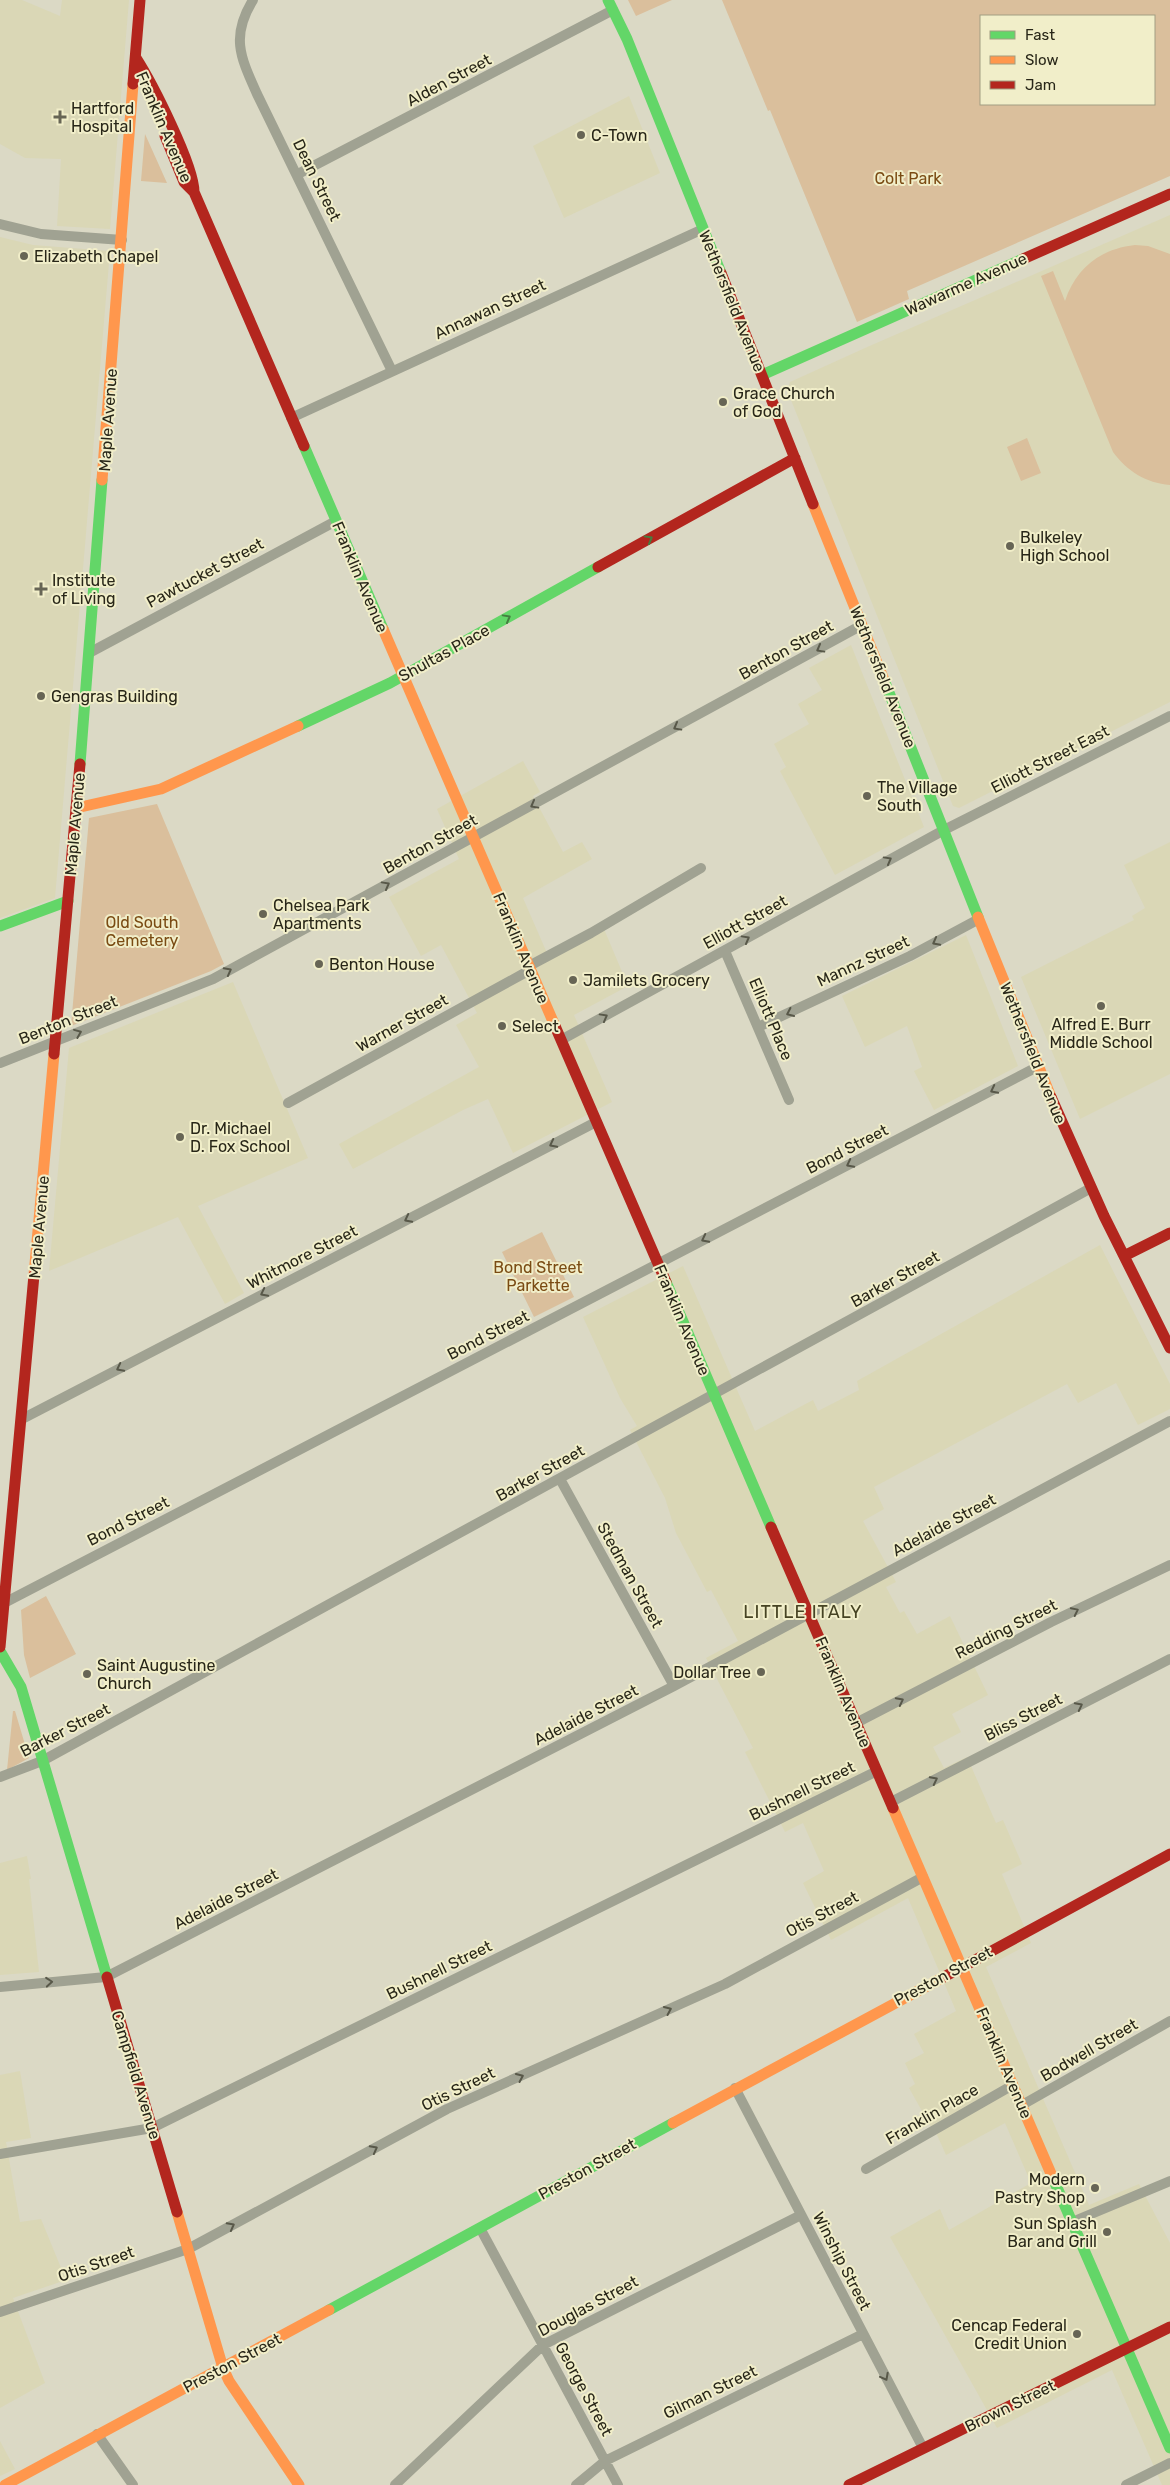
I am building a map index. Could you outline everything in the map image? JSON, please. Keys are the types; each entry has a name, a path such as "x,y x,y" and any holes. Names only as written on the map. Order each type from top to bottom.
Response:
{"main road":[{"name":"Maple Avenue","path":"0,1647 6,1602 4,1572 22,1419 76,808 140,0"},
{"name":"Wethersfield Avenue","path":"610,5 762,375 1037,1067 1091,1188 1170,1348"},
{"name":"Franklin Avenue","path":"136,58 153,86 191,172 194,192 1170,2448"},
{"name":"Wawarme Avenue","path":"762,375 1170,194"},
{"name":"Shultas Place","path":"76,808 161,789 403,676 795,458"},
{"path":"0,926 68,901"},
{"path":"1124,1256 1170,1233"},
{"name":"Campfield Avenue","path":"0,1652 21,1687 223,2368 229,2381 299,2485"},
{"name":"Preston Street","path":"5,2485 1170,1854"},
{"name":"Brown Street","path":"849,2485 1170,2327"}],"street":[{"name":"Dean Street","path":"253,0 240,26 239,43 243,61 260,102 298,174 392,371"},
{"name":"Alden Street","path":"298,174 610,5"},
{"path":"0,224 41,234 122,240"},
{"name":"Annawan Street","path":"292,418 703,229"},
{"name":"Pawtucket Street","path":"89,653 336,520"},
{"name":"Benton Street","path":"0,1063 213,979 862,625"},
{"name":"Elliott Street East","path":"944,830 1170,716"},
{"name":"Elliott Street","path":"561,1040 944,830"},
{"name":"Warner Street","path":"288,1103 591,933 701,868"},
{"name":"Mannz Street","path":"758,1027 910,956 979,919"},
{"name":"Elliott Place","path":"725,951 789,1100"},
{"name":"Bond Street","path":"6,1602 1037,1067"},
{"name":"Whitmore Street","path":"22,1419 596,1122"},
{"name":"Barker Street","path":"0,1778 42,1761 1091,1188"},
{"name":"Adelaide Street","path":"0,1987 106,1977 674,1686 1170,1421"},
{"name":"Stedman Street","path":"560,1479 674,1686"},
{"name":"Redding Street","path":"856,1723 1052,1622 1170,1565"},
{"name":"Bliss Street","path":"891,1802 1170,1659"},
{"name":"Bushnell Street","path":"0,2154 152,2128 877,1771"},
{"name":"Otis Street","path":"0,2312 188,2249 447,2109 725,1984 923,1877"},
{"name":"Bodwell Street","path":"1022,2105 1170,2021"},
{"name":"Franklin Place","path":"866,2169 1013,2085"},
{"name":"Winship Street","path":"735,2088 923,2448"},
{"path":"1072,2222 1170,2181"},
{"name":"Douglas Street","path":"395,2485 543,2345 801,2215"},
{"name":"George Street","path":"480,2228 618,2485"},
{"name":"Gilman Street","path":"576,2485 605,2461 863,2334"},
{"path":"97,2434 133,2485"},
{"path":"1126,2485 1170,2463"}],"shaded area":[{"name":"Hartford Hospital","path":"0,0 22,0 60,16 62,0 129,0 110,229 57,226 61,159 25,158 0,144"},
{"path":"629,96 660,173 564,218 533,146"},
{"name":"Bulkeley High School","path":"1170,215 1170,702 959,808 953,806 787,390 790,382"},
{"name":"Institute of Living","path":"0,237 33,245 110,251 55,898 0,918"},
{"path":"851,645 924,827 835,875 780,771 786,767 774,744 809,724 798,704 822,690 809,668"},
{"path":"523,761 540,792 533,796 563,852 582,842 592,859 523,898 550,960 604,929 628,986 574,1015 612,1102 513,1153 488,1099 463,1110 353,1169 339,1144 479,1067 456,1025 477,1013 441,945 421,956 389,897 459,859 437,809"},
{"name":"Alfred E. Burr Middle School","path":"1170,842 1170,1074 1080,1119 1021,977 1134,920 1132,916 1145,908 1124,865"},
{"path":"966,935 1018,1066 934,1110 914,1071 922,1067 907,1026 865,1047 842,996"},
{"name":"Dr. Michael D. Fox School","path":"233,982 308,1158 198,1206 244,1293 225,1304 178,1217 49,1271 69,1048"},
{"path":"1100,1245 1170,1384 1170,1409 1138,1425 1116,1383 1078,1403 1067,1384 874,1487 884,1509 863,1521 896,1582 886,1587 900,1613 904,1611 917,1634 950,1616 988,1695 952,1714 961,1732 933,1747 944,1768 967,1757 996,1823 1003,1820 1022,1864 1002,1874 1031,1943 986,1967 1089,2205 1139,2184 1170,2243 1170,2485 1162,2485 1112,2370 997,2428 890,2237 940,2209 949,2230 1031,2183 1005,2123 946,2155 933,2126 931,2127 909,2088 915,2084 905,2063 924,2053 914,2034 956,2011 908,1898 831,1940 803,1883 824,1871 803,1823 785,1832 745,1752 753,1748 706,1658 738,1641 711,1590 707,1592 676,1533 665,1498 630,1430 637,1426 620,1398 583,1317 683,1266 755,1431 813,1400 818,1411 859,1390 857,1381"},
{"path":"27,1856 31,1879 29,1879 39,1972 0,1975 0,1863"},
{"path":"20,2071 31,2138 6,2142 20,2222 41,2219 66,2280 13,2298 45,2383 0,2408 0,2075"},
{"path":"0,2441 15,2469 0,2476"}],"green space":[{"path":"628,0 672,0 636,16"},
{"name":"Colt Park","path":"722,0 1170,0 1170,176 907,291 909,299 857,322 770,110 768,111"},
{"path":"145,134 167,183 141,181"},
{"path":"1135,245 1148,246 1170,254 1170,485 1153,482 1138,475 1124,465 1113,452 1041,276 1053,271 1065,301 1076,279 1091,262 1111,251"},
{"path":"1027,438 1041,473 1021,481 1007,447"},
{"name":"Old South Cemetery","path":"157,804 224,964 211,971 71,1026 89,818"},
{"name":"Bond Street Parkette","path":"542,1232 574,1297 534,1317 502,1252"},
{"path":"46,1596 76,1654 30,1678 24,1655 21,1610"},
{"path":"13,1711 15,1711 29,1758 7,1770"}],"traffic: fast":[{"path":"608,0 627,39 721,273"},
{"path":"762,375 1023,259"},
{"path":"304,446 383,629"},
{"path":"80,764 102,480"},
{"path":"298,726 390,683 598,567"},
{"path":"884,680 978,917"},
{"path":"0,926 68,901"},
{"path":"666,1282 771,1527"},
{"path":"0,1651 21,1687 107,1977"},
{"path":"329,2310 673,2123"},
{"path":"1052,2176 1170,2448"}],"traffic: slow":[{"path":"102,480 133,84"},
{"path":"813,504 884,680"},
{"path":"383,629 555,1026"},
{"path":"76,808 161,789 298,726"},
{"path":"978,917 1051,1097"},
{"path":"34,1275 54,1054"},
{"path":"893,1808 1052,2176"},
{"path":"673,2123 942,1978"},
{"path":"177,2212 223,2368 229,2381 299,2485"},
{"path":"5,2485 329,2310"}],"traffic: jam":[{"path":"133,84 140,0"},
{"path":"136,58 180,144 194,192 304,446"},
{"path":"165,136 184,182 194,192"},
{"path":"1023,259 1170,194"},
{"path":"721,273 813,504"},
{"path":"598,567 795,458"},
{"path":"54,1054 80,764"},
{"path":"555,1026 666,1282"},
{"path":"1051,1097 1104,1216 1170,1348"},
{"path":"1124,1256 1170,1233"},
{"path":"0,1647 34,1275"},
{"path":"771,1527 893,1808"},
{"path":"942,1978 1170,1854"},
{"path":"107,1977 177,2212"},
{"path":"849,2485 1170,2327"}],"place":[{"name":"Hartford Hospital","path":"60,117"},
{"name":"C-Town","path":"581,135"},
{"name":"Elizabeth Chapel","path":"24,256"},
{"name":"Grace Church of God","path":"723,402"},
{"name":"Bulkeley High School","path":"1010,546"},
{"name":"Institute of Living","path":"41,589"},
{"name":"Gengras Building","path":"41,696"},
{"name":"The Village South","path":"867,796"},
{"name":"Chelsea Park Apartments","path":"263,914"},
{"name":"Benton House","path":"319,964"},
{"name":"Jamilets Grocery","path":"573,980"},
{"name":"Alfred E. Burr Middle School","path":"1101,1006"},
{"name":"Select","path":"502,1026"},
{"name":"Dr. Michael D. Fox School","path":"180,1137"},
{"name":"Dollar Tree","path":"761,1672"},
{"name":"Saint Augustine Church","path":"87,1674"},
{"name":"Modern Pastry Shop","path":"1095,2188"},
{"name":"Sun Splash Bar and Grill","path":"1107,2232"},
{"name":"Cencap Federal Credit Union","path":"1077,2334"}],"district":[{"name":"LITTLE ITALY","path":"803,1612"}]}
